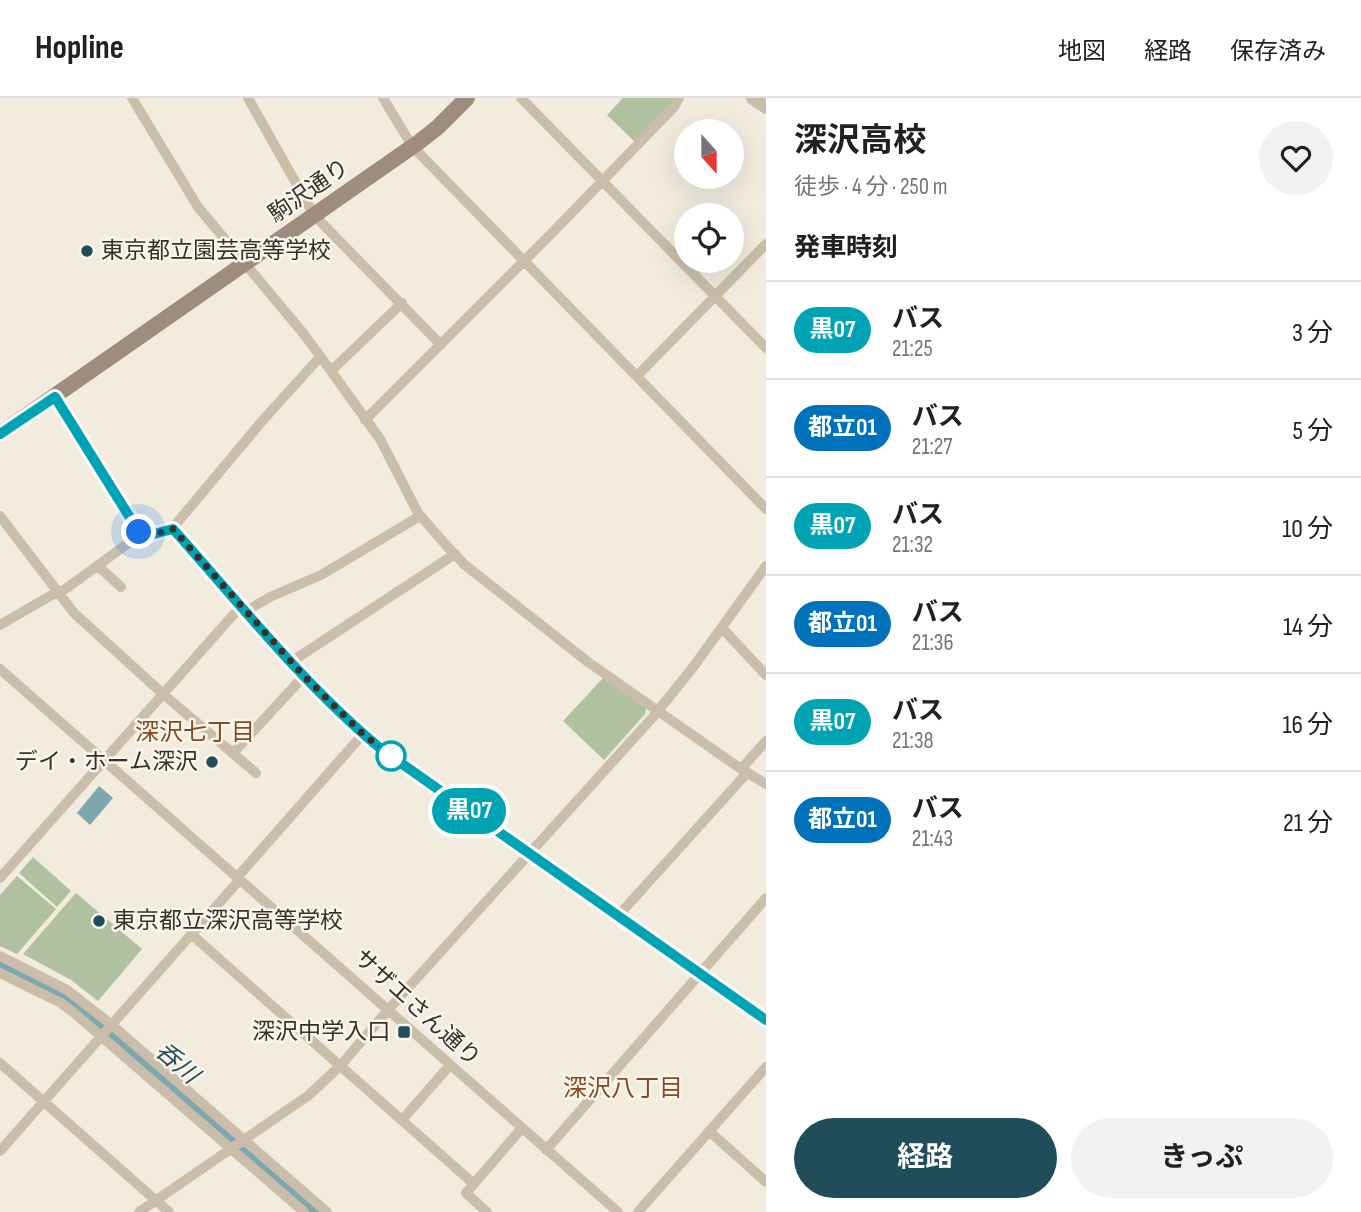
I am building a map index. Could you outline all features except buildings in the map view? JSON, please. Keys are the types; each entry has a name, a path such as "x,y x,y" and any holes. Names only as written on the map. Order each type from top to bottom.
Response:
{"main road":[{"name":"駒沢通り","path":"0,434 412,146 438,127 467,98"}],"street":[{"path":"248,98 314,215 441,345"},
{"path":"383,98 412,146 766,509"},
{"path":"521,98 766,348"},
{"path":"365,420 524,261 674,107 679,98"},
{"path":"135,99 198,207 303,333 380,439 420,516 465,565 587,660 766,785"},
{"path":"637,376 766,244"},
{"path":"331,371 402,303"},
{"path":"0,625 64,590 134,539 173,529 262,420 320,358"},
{"path":"55,397 142,537"},
{"path":"0,516 74,613 256,773"},
{"path":"0,878 163,694 244,608 321,575 420,516"},
{"path":"173,529 304,676 381,749 766,1020"},
{"path":"291,662 455,554"},
{"path":"98,566 121,587"},
{"path":"139,1212 309,1095 341,1065 658,711 766,566"},
{"path":"722,628 766,675"},
{"name":"サザエさん通り","path":"0,669 618,1212"},
{"path":"233,753 304,676"},
{"path":"0,1151 235,885 240,873 363,734"},
{"path":"618,916 744,771 766,741"},
{"path":"546,1150 766,898"},
{"path":"191,934 474,1184"},
{"path":"0,956 67,990 107,1031 238,1144 327,1212"},
{"path":"0,973 61,1003 107,1031 238,1144 304,1212"},
{"path":"0,1063 169,1212"},
{"path":"402,1120 450,1065"},
{"path":"638,1212 766,1067"},
{"path":"486,1212 466,1193 521,1129"},
{"path":"709,1131 766,1182"}],"green space":[{"path":"623,98 675,98 635,142 607,115"},
{"path":"603,678 646,707 645,714 604,760 563,721"},
{"path":"33,857 71,891 57,907 19,873"},
{"path":"17,876 56,909 17,954 0,946 0,895"},
{"path":"76,893 142,949 98,1001 71,980 23,954"},
{"path":"0,960 67,993 232,1133 226,1139 100,1029 0,969"}],"water":[{"path":"99,786 113,798 90,825 77,813"}],"waterway":[{"name":"呑川","path":"0,965 62,996 313,1212"}],"bus line":[{"name":"黒07","path":"0,434 55,397 142,537 173,529 304,676 363,734 766,1020"}],"place":[{"name":"東京都立園芸高等学校","path":"87,251"},
{"name":"デイ・ホーム深沢","path":"212,762"},
{"name":"東京都立深沢高等学校","path":"99,921"},
{"name":"深沢中学入口","path":"404,1032"}],"district":[{"name":"深沢七丁目","path":"195,732"},
{"name":"深沢八丁目","path":"623,1088"}],"route":[{"path":"139,532 142,537 173,529 304,676 363,734 391,756"}]}
